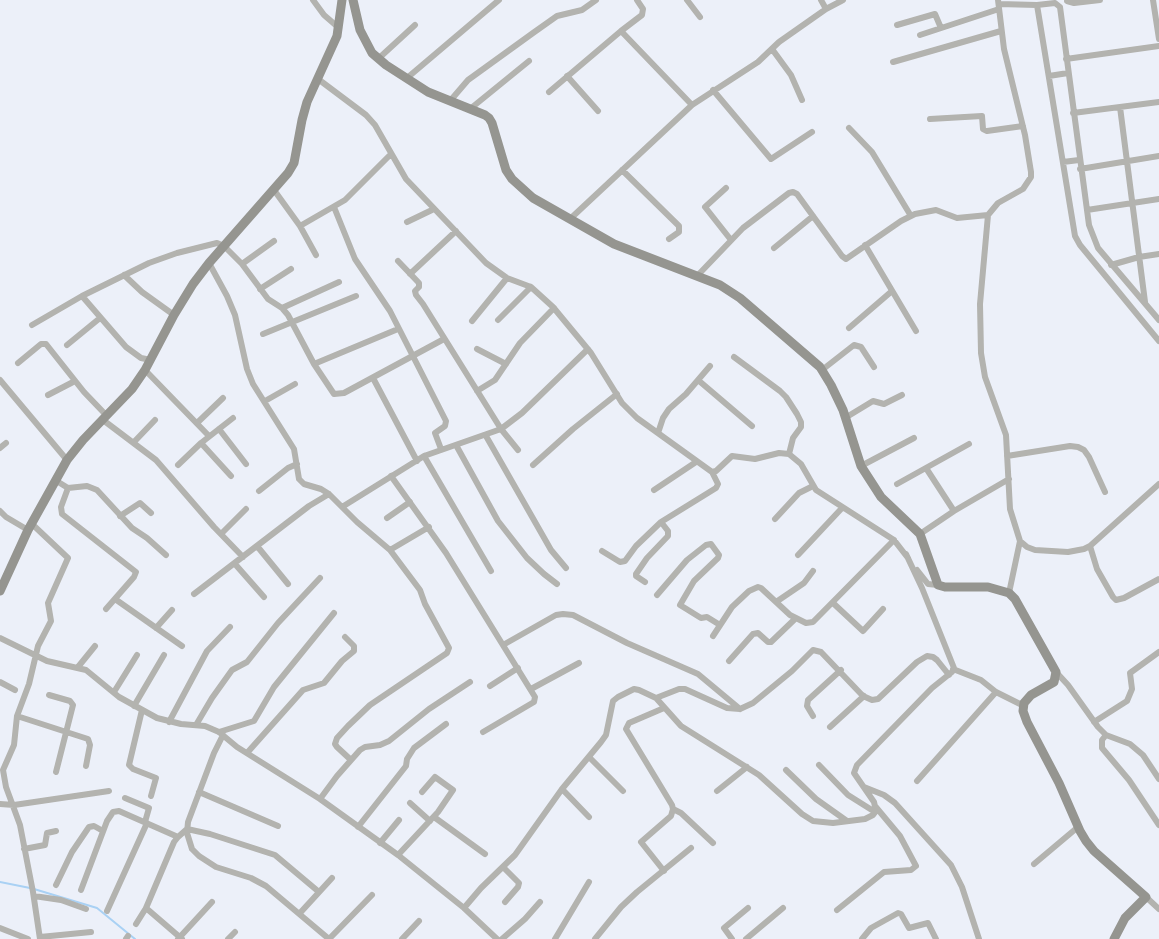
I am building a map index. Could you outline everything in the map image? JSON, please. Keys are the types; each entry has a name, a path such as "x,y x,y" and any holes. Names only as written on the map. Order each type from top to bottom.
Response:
{"street":[{"path":"313,0 324,15 339,28"},
{"path":"0,591 30,527 67,460 83,440 105,418 145,370 174,315 193,284 209,263 274,190 294,163 302,120 318,79 332,49 339,28 342,0"},
{"path":"354,0 356,18 364,42 372,53 378,59 428,92 489,118 492,123 501,159 512,179 533,198 614,244 668,266 698,275 720,285 740,298 822,370 832,385 861,466 881,496 920,534 938,585"},
{"path":"407,78 499,0"},
{"path":"450,101 468,80 557,16 582,10 596,0"},
{"path":"548,92 642,15 643,9 636,0"},
{"path":"687,0 700,17"},
{"path":"821,0 826,9"},
{"path":"570,219 692,105 758,62 772,49 826,9 843,0"},
{"path":"920,35 999,4 1037,5 1100,0"},
{"path":"1153,0 1159,40"},
{"path":"1064,2 1066,59 1058,74 1071,161 1080,169 1093,238 1098,248 1111,265 1159,320"},
{"path":"999,4 1001,31 1023,126 1031,177 1023,189 998,203 988,215 980,304 981,353 985,377 1006,435 1010,509 1020,541 1009,593"},
{"path":"1037,5 1058,74 1073,113 1071,161 1075,236 1085,251 1159,341"},
{"path":"897,25 935,14 941,28"},
{"path":"378,59 415,25"},
{"path":"621,31 692,105"},
{"path":"893,62 1001,31"},
{"path":"1066,59 1159,46"},
{"path":"772,49 791,76 802,100"},
{"path":"470,109 529,61"},
{"path":"567,76 598,111"},
{"path":"318,79 366,115 374,125 406,179 493,270 507,278 531,287 554,308 588,349 628,411 696,462 712,472 718,484 716,488 661,522 636,546 625,561 620,562 602,552"},
{"path":"713,90 771,159 812,132"},
{"path":"1073,113 1159,102"},
{"path":"1120,107 1144,302"},
{"path":"930,119 982,116 983,129 987,131 1023,126"},
{"path":"849,128 872,152 911,216"},
{"path":"300,226 334,207 356,190 391,154"},
{"path":"1080,169 1159,156"},
{"path":"622,170 679,226 679,232 669,239"},
{"path":"726,188 705,208 731,240"},
{"path":"274,190 300,226 316,255"},
{"path":"698,275 743,228 789,193 793,192 797,194 844,258 851,257 865,245 911,216 936,210 958,218 988,215"},
{"path":"1087,210 1159,199"},
{"path":"334,207 355,259 378,292 446,421 445,426 435,433 441,449"},
{"path":"407,222 434,209"},
{"path":"774,248 813,216"},
{"path":"410,274 456,231"},
{"path":"242,264 274,241"},
{"path":"32,325 124,274 177,254 213,244 224,246 242,264 268,299 282,308 292,322 314,364 334,394 344,393 444,339"},
{"path":"865,245 916,331"},
{"path":"1111,265 1139,257 1159,254"},
{"path":"398,261 420,285 415,291 416,295 501,429 518,450"},
{"path":"209,263 227,296 235,315 247,369 253,384 294,449 299,479 304,484 321,489 329,494 390,550 420,590 425,604 448,645 448,650 389,690 370,705 348,726 338,738 336,744 348,763"},
{"path":"260,289 291,270"},
{"path":"124,274 142,292 174,315"},
{"path":"472,322 507,278"},
{"path":"282,308 339,282"},
{"path":"498,320 531,287"},
{"path":"849,328 892,291"},
{"path":"82,296 100,318 133,353 151,360"},
{"path":"263,334 356,296"},
{"path":"477,392 495,380 520,343 554,308"},
{"path":"67,345 100,318"},
{"path":"314,364 398,328"},
{"path":"18,363 44,343 105,418 169,473 221,534 244,557"},
{"path":"822,370 854,345 861,348 874,366"},
{"path":"477,349 506,364"},
{"path":"342,507 424,456 441,449 486,436 501,429 522,413 588,349"},
{"path":"734,357 780,391 797,414 801,422 801,427 792,438 788,454"},
{"path":"658,433 666,413 710,366"},
{"path":"145,370 210,436"},
{"path":"373,378 417,461"},
{"path":"0,380 67,460"},
{"path":"698,380 752,426"},
{"path":"48,395 75,381"},
{"path":"265,401 295,384"},
{"path":"533,465 573,429 617,394"},
{"path":"845,418 873,402 884,404 902,394"},
{"path":"197,424 223,398"},
{"path":"178,466 201,443 232,418"},
{"path":"134,442 155,420"},
{"path":"219,429 246,464"},
{"path":"486,436 551,550 566,568"},
{"path":"861,466 914,438"},
{"path":"0,448 6,443"},
{"path":"201,443 231,476"},
{"path":"897,484 970,444"},
{"path":"456,445 502,527 526,558 557,584"},
{"path":"1007,456 1070,446 1078,447 1084,450 1089,456 1105,492"},
{"path":"712,472 716,471 732,456 755,460 780,453 788,454 801,464 813,486 842,508 894,540 928,584 988,587 1009,593 1015,599 1056,672 1068,685 1094,722 1106,735 1130,744 1143,755 1159,779"},
{"path":"424,456 491,571"},
{"path":"654,490 696,462"},
{"path":"259,491 288,468 297,464"},
{"path":"926,468 954,511"},
{"path":"391,476 429,527 535,696 534,702 483,732"},
{"path":"920,534 954,511 1009,479"},
{"path":"55,480 68,488 91,487 108,502 132,528 147,538 166,555"},
{"path":"1020,541 1027,547 1052,552 1078,550 1090,546 1159,484"},
{"path":"775,520 799,494 813,486"},
{"path":"68,488 61,507 62,514 135,570 134,577 106,608"},
{"path":"194,594 309,506 329,494"},
{"path":"387,518 410,502"},
{"path":"120,516 140,503 151,513"},
{"path":"798,555 842,508"},
{"path":"221,534 246,509"},
{"path":"0,511 6,517 30,527 68,558 48,603 50,623 35,655 29,684 17,716 14,745 3,770 6,786 20,825 40,938 92,932"},
{"path":"645,582 636,576 636,574 647,558 668,536 668,531 661,522"},
{"path":"390,550 429,527"},
{"path":"713,636 732,607 754,588 761,588 796,618 810,624 833,604 894,540"},
{"path":"657,595 687,560 706,545 711,544 719,555 718,558 694,581 680,605 701,618 707,618 720,625"},
{"path":"257,546 288,584"},
{"path":"1090,546 1096,568 1112,597 1116,600 1124,598 1159,579"},
{"path":"906,554 924,592 954,669 981,680 996,692 1022,705 1027,722 1059,783 1078,827 1094,850 1159,909"},
{"path":"235,564 264,597"},
{"path":"776,602 804,583 813,571"},
{"path":"196,725 212,698 232,670 248,662 278,623 320,578"},
{"path":"115,599 182,646"},
{"path":"833,604 863,631 883,609"},
{"path":"156,628 172,610"},
{"path":"334,613 274,687 254,721 248,724 237,725 221,733 187,829 192,849 206,862 225,871 258,881 300,913 329,939 372,895"},
{"path":"503,645 556,615 573,615 627,643 698,674 740,709"},
{"path":"729,661 753,634 758,633 768,642 771,642 796,618"},
{"path":"169,722 184,691 207,651 230,628"},
{"path":"247,753 303,690 324,683 342,661 354,651 354,646 345,637"},
{"path":"0,638 58,665 78,667 86,670 134,706 169,722 212,728 221,733 247,753 320,799 398,855 464,908 497,939"},
{"path":"78,667 94,646"},
{"path":"656,698 679,689 686,689 692,690 727,708 740,709 753,703 792,671 813,650 821,652 841,670 864,696 872,700 878,699 917,662 927,656 933,657 937,660 949,675"},
{"path":"1094,722 1128,700 1132,689 1130,673 1159,652"},
{"path":"114,692 137,655"},
{"path":"134,706 164,655"},
{"path":"531,689 579,663"},
{"path":"490,686 518,668"},
{"path":"837,910 884,872 911,870 916,866 900,836 875,809 864,787 854,773 857,765 932,688 949,675 954,669"},
{"path":"813,716 807,706 808,700 841,670"},
{"path":"1022,705 1031,695 1054,682 1056,672"},
{"path":"0,682 15,690"},
{"path":"320,799 348,763 365,747 380,745 389,741 429,709 470,682"},
{"path":"464,908 483,887 504,868 522,846 538,821 562,789 606,735 614,701 618,697 634,689 656,698 681,726 747,767 772,785 802,814 813,821 834,824 865,819 875,809"},
{"path":"917,782 996,692"},
{"path":"49,695 72,703 56,772"},
{"path":"830,727 864,696"},
{"path":"664,708 629,723 626,729 673,809 681,813 713,843"},
{"path":"142,710 129,765 133,770 156,778 151,796"},
{"path":"17,716 89,741 86,766"},
{"path":"358,827 406,766 407,759 414,748 446,724"},
{"path":"1106,735 1102,740 1102,748 1129,780 1159,825"},
{"path":"589,757 623,791"},
{"path":"819,765 848,795 875,809"},
{"path":"716,792 747,767"},
{"path":"786,770 816,799 847,821"},
{"path":"398,855 432,819 453,790 435,777 422,792"},
{"path":"864,787 884,795 896,803 951,865 962,887 979,939"},
{"path":"562,789 589,817"},
{"path":"0,804 14,805 109,791"},
{"path":"199,792 278,826"},
{"path":"107,911 146,822 149,808 126,798"},
{"path":"410,803 485,854"},
{"path":"664,871 641,842 670,816 673,809"},
{"path":"81,890 110,814 115,811 146,822 178,836"},
{"path":"380,843 399,820"},
{"path":"56,885 72,852 89,827 94,826 103,831"},
{"path":"1034,864 1078,827"},
{"path":"136,924 146,908 178,836 187,829"},
{"path":"187,829 210,834 275,855 282,859 319,892"},
{"path":"24,849 45,845 47,834 56,831"},
{"path":"595,939 621,908 691,848"},
{"path":"504,868 519,883 505,902"},
{"path":"300,913 332,878"},
{"path":"555,939 589,882"},
{"path":"33,894 61,900 86,909"},
{"path":"1114,939 1125,918 1146,897"},
{"path":"146,908 180,938 212,902"},
{"path":"502,939 525,919 540,902"},
{"path":"732,939 724,928 748,908"},
{"path":"746,939 783,908"},
{"path":"862,939 870,928 898,912 901,914 909,928 928,923 936,939"},
{"path":"402,939 419,921"},
{"path":"0,928 28,939"},
{"path":"228,939 235,932"}],"waterway":[{"path":"0,882 30,888"},
{"path":"34,889 97,908 135,939"}]}
